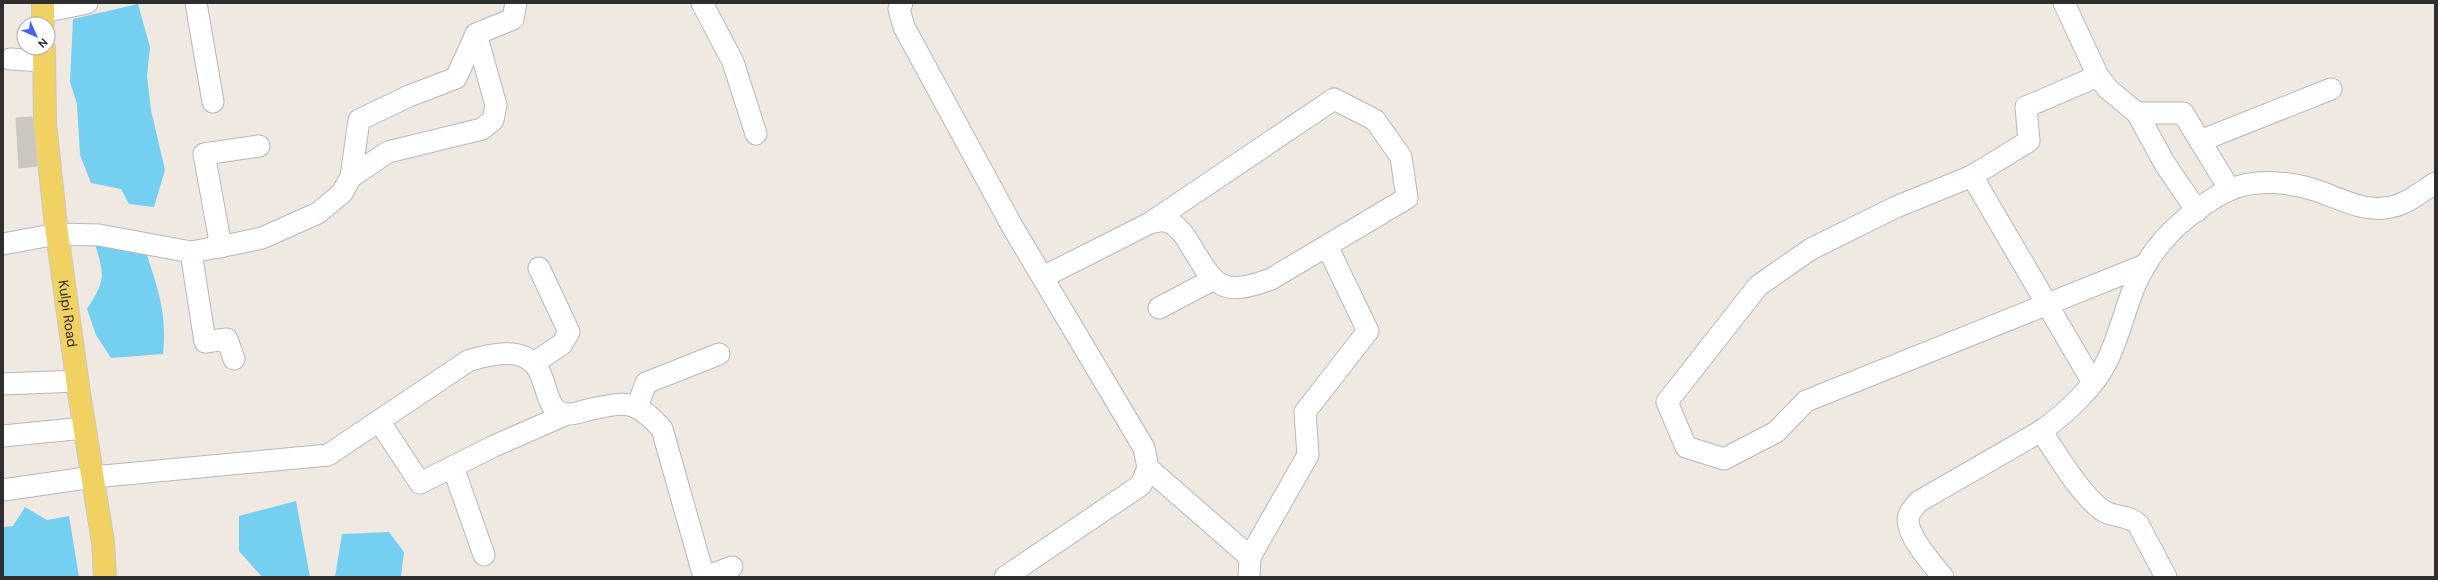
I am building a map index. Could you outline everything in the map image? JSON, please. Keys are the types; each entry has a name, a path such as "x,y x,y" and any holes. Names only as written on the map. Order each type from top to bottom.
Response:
{"main road":[{"name":"Kulpi Road","path":"44,56 45,123 57,234 84,428 103,542 105,577"}],"street":[{"path":"43,13 87,3"},
{"path":"196,3 214,102"},
{"path":"3,244 57,234 99,235 191,252 262,238 318,213 342,193 351,177 359,120 409,96 456,78 476,34 513,19 516,3"},
{"path":"702,3 733,62 756,134"},
{"path":"894,3 904,27 1012,226 1144,448 1148,468 1141,486 1005,577"},
{"path":"902,3 899,9 904,27"},
{"path":"2064,3 2098,76 2108,89 2137,113 2166,164 2197,211"},
{"path":"351,177 388,152 482,129 493,120 496,104 476,34"},
{"path":"10,59 30,56"},
{"path":"2098,76 2026,107 2029,141 1972,176 1896,207 1811,249 1758,286 1667,402 1686,447 1724,459 1776,432 1806,401 2145,266"},
{"path":"2200,141 2331,89"},
{"path":"1043,277 1150,223 1334,99 1375,120 1401,157 1407,198 1271,279 1250,288 1233,289 1212,280 1180,229 1165,221 1150,223"},
{"path":"2137,113 2183,113 2230,190"},
{"path":"221,247 204,154 259,146"},
{"path":"1972,176 2092,381"},
{"path":"1943,577 1919,546 1908,527 1909,514 1918,502 2041,431 2059,418 2106,363 2145,266 2168,237 2197,211 2230,190 2255,182 2273,183 2316,191 2351,204 2378,209 2391,207 2407,201 2435,183"},
{"path":"1148,468 1249,567 1308,455 1305,412 1368,331 1327,246"},
{"path":"191,252 205,342 227,339 234,359"},
{"path":"534,364 562,344 569,332 539,268"},
{"path":"1159,308 1212,280"},
{"path":"3,490 93,477 314,458 328,455 468,361 488,354 510,353 522,355 534,364 544,382 551,405 557,412 567,414"},
{"path":"637,407 646,383 719,354"},
{"path":"3,384 77,381"},
{"path":"379,421 420,483 494,446 567,414 622,403 637,407 650,416 662,429 704,577 732,568"},
{"path":"3,436 84,428"},
{"path":"2041,431 2076,480 2098,506 2110,514 2126,517 2138,524 2166,577"},
{"path":"453,467 484,555"}],"water":[{"path":"138,4 150,47 147,76 151,110 165,170 154,207 129,204 121,189 91,183 80,155 77,104 70,82 73,19"},
{"path":"94,241 147,255 163,315 163,354 111,358 96,335 87,309 98,290 102,276 100,261"},
{"path":"296,501 310,577 262,577 239,551 239,516"},
{"path":"25,507 47,520 69,516 79,577 3,577 3,527 13,526"},
{"path":"389,532 404,552 401,577 335,577 342,534"}],"building":[{"path":"32,117 37,166 19,168 16,118"}]}
